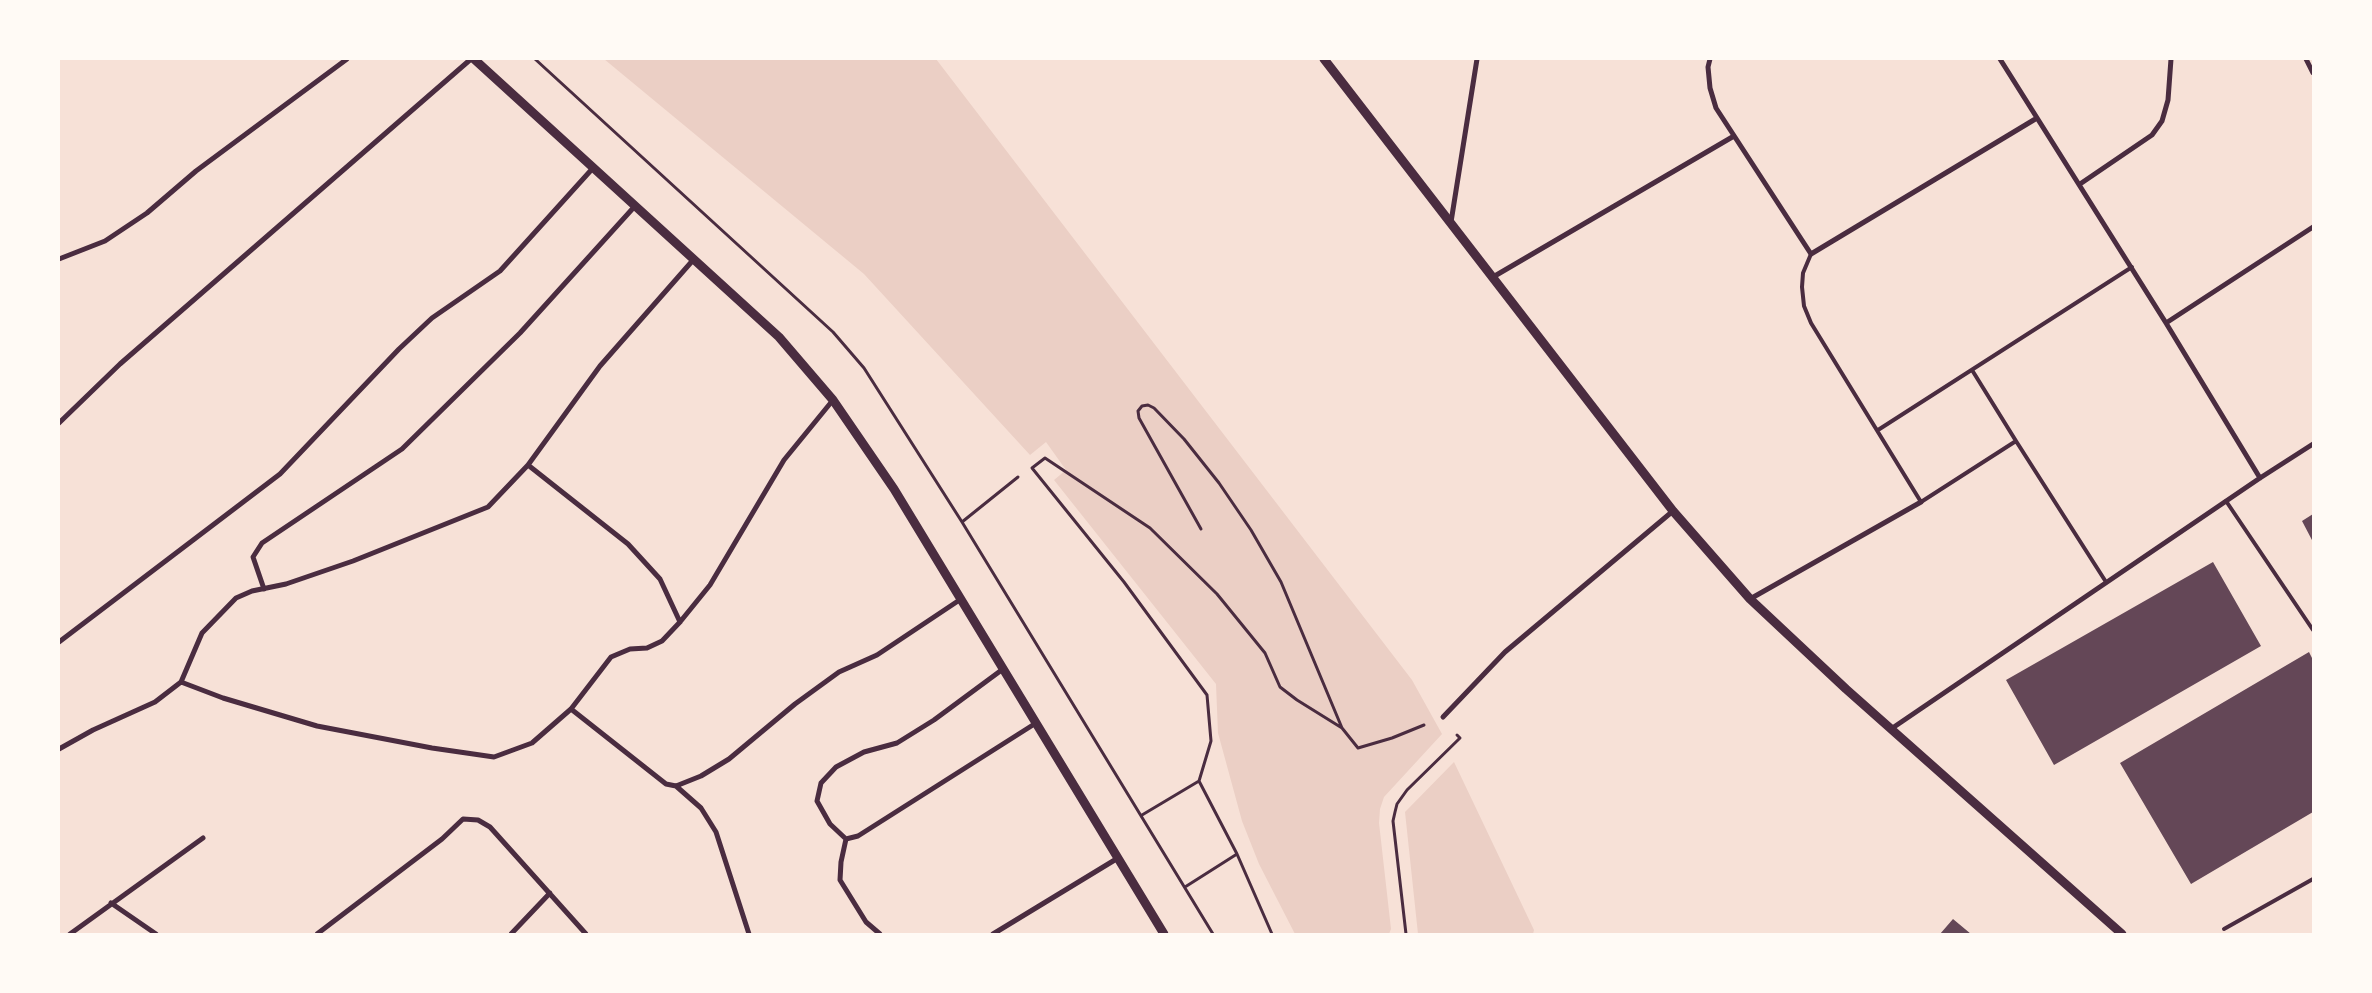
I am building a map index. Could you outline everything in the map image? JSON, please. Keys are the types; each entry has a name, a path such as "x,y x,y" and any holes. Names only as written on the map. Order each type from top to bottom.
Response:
{"street":[{"path":"59,259 105,241 147,213 196,171 347,59"},
{"path":"59,424 120,364 472,59 778,337 833,400 894,489 1164,934"},
{"path":"1324,59 1673,511 1750,598 1846,689 2122,934"},
{"path":"1451,222 1477,59"},
{"path":"1710,59 1708,67 1710,88 1714,101 1734,136 1811,254 2037,118"},
{"path":"2000,59 2132,267 2260,478"},
{"path":"2080,184 2152,135 2162,121 2168,100 2171,59"},
{"path":"2306,59 2313,73"},
{"path":"1493,278 1734,136"},
{"path":"59,642 280,474 399,348 432,318 500,271 593,168"},
{"path":"264,589 253,556 262,542 402,449 520,333 635,206"},
{"path":"2166,323 2313,227"},
{"path":"59,749 93,730 155,702 182,682 202,633 236,598 252,591 286,584 344,564 488,507 528,465 600,366 694,259"},
{"path":"182,682 223,698 316,726 432,748 494,757 532,743 571,709 611,657 630,649 646,648 662,640 680,622 710,585 784,460 833,400"},
{"path":"1891,729 2313,444"},
{"path":"528,465 628,544 660,579 680,622"},
{"path":"1750,598 1921,502"},
{"path":"1443,717 1504,652 1673,511"},
{"path":"676,786 701,776 729,759 795,704 839,672 877,655 961,598"},
{"path":"846,839 830,824 816,801 821,783 836,767 864,752 897,743 934,720 1003,669"},
{"path":"571,709 666,784 676,786 701,808 716,832 749,934"},
{"path":"846,839 858,836 1036,722"},
{"path":"317,934 442,839 464,819 478,820 490,827 586,934"},
{"path":"70,934 203,838"},
{"path":"846,839 841,862 840,880 866,922 880,934"},
{"path":"993,934 1118,858"},
{"path":"511,934 550,893"},
{"path":"111,903 156,934"}],"lane":[{"path":"1811,254 1803,273 1802,287 1804,306 1811,323 1921,502 2016,441"},
{"path":"1878,430 2132,267"},
{"path":"1972,370 2106,582"},
{"path":"2226,501 2313,630"},
{"path":"2224,929 2313,879"}],"path":[{"path":"1201,529 1139,418 1138,411 1142,406 1148,404 1154,408 1184,439 1219,483 1251,530 1281,582 1342,728 1358,748 1392,738 1443,717"},
{"path":"1142,815 1199,781 1211,741 1207,694 1124,582 1032,468 1045,458 1150,528 1217,594 1266,653 1280,687 1342,728"},
{"path":"962,522 1018,477"},
{"path":"1406,934 1393,821 1398,804 1407,790 1442,755"},
{"path":"1199,781 1238,854 1272,934"},
{"path":"1184,888 1238,854"}],"shaded area":[{"path":"604,59 936,59 1412,680 1442,734 1384,797 1380,809 1379,823 1391,929 1389,934 1295,934 1259,864 1242,821 1218,733 1216,684 1054,480 1066,470 1046,442 1030,455 864,274"},
{"path":"1454,762 1534,930 1533,934 1418,934 1405,812"}],"building":[{"path":"2313,514 2313,542 2302,521"},
{"path":"2213,562 2261,646 2054,765 2006,680"},
{"path":"2309,652 2313,660 2313,812 2191,884 2120,763"},
{"path":"1953,919 1971,934 1940,934"}]}
